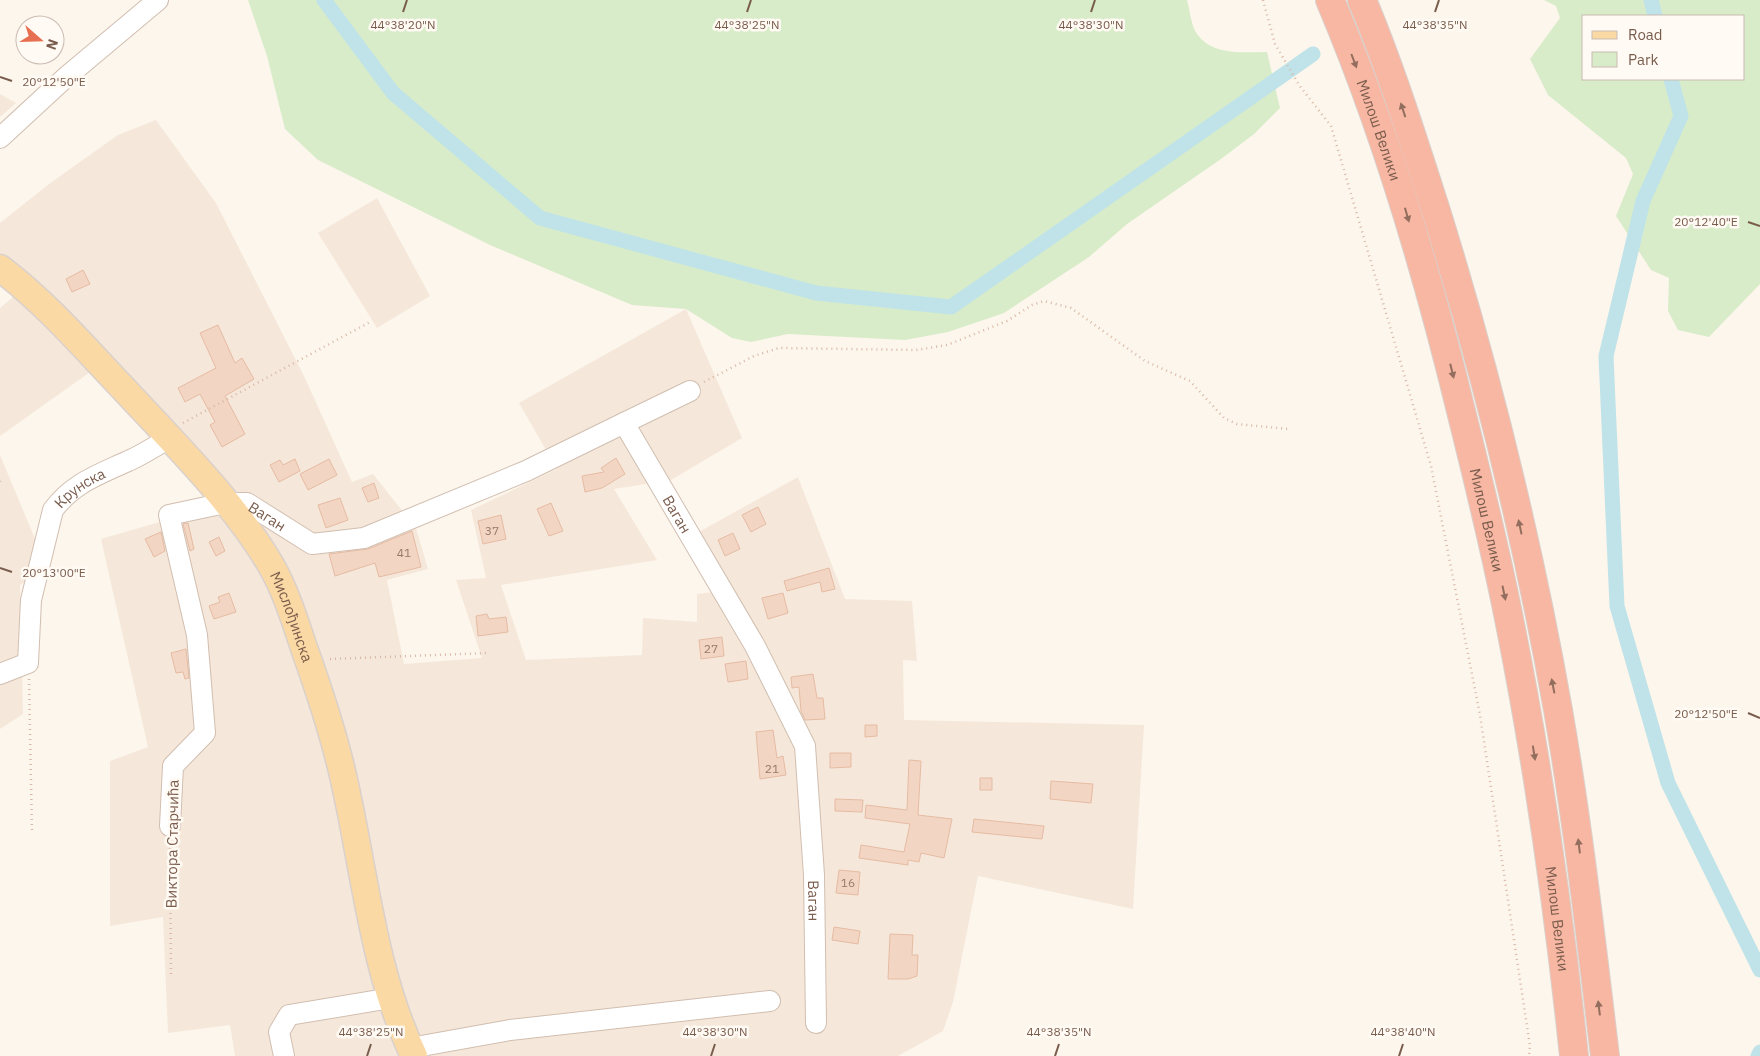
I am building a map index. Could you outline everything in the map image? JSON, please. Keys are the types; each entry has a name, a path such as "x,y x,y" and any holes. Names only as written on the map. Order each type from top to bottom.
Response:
{"highway":[{"name":"Милош Велики","path":"1330,0 1400,189 1450,363 1483,498 1513,637 1542,804 1564,965 1574,1056"},
{"name":"Милош Велики","path":"1362,0 1398,94 1450,255 1484,374 1512,489 1558,711 1577,831 1605,1056"}],"main road":[{"name":"Мислођинска","path":"0,268 55,317 167,436 225,503 272,568 285,594 308,660 340,766 391,998 412,1052"}],"street":[{"path":"0,138 65,78 158,0"},
{"path":"624,423 690,391"},
{"name":"Ваган","path":"225,503 248,503 312,544 364,538 526,471 624,423 755,646 805,746 814,875 816,1023"},
{"name":"Крунска","path":"28,663 31,600 53,510 60,500 88,478 129,460 167,436"},
{"name":"Виктора Старчића","path":"170,826 173,766 205,733 197,634 169,515 225,503"},
{"path":"0,674 28,663"},
{"path":"284,1056 279,1032 289,1014 391,998"},
{"path":"412,1052 510,1030 770,1001"}],"path":[{"path":"1263,0 1275,44 1299,85 1331,126 1431,466 1480,715 1530,1046 1529,1056"},
{"path":"690,391 754,356 779,348 916,350 947,345 1007,321 1032,305 1044,301 1071,308 1145,361 1190,381 1224,418 1237,424 1288,428"},
{"path":"167,436 370,322"},
{"path":"0,481 2,485"},
{"path":"308,660 488,653"},
{"path":"28,663 32,832"},
{"name":"Виктора Старчића","path":"170,826 172,978"}],"shaded area":[{"path":"0,94 16,103 0,117"},
{"path":"156,120 216,203 304,376 352,482 373,474 416,528 428,569 387,580 404,664 482,658 456,580 486,578 471,510 557,469 519,403 686,309 742,438 671,480 614,489 657,560 501,585 526,660 642,655 643,618 697,622 697,594 732,590 697,533 798,477 845,599 912,601 917,661 903,660 904,720 1144,725 1133,909 978,876 953,1002 943,1031 898,1056 235,1056 230,1025 168,1033 163,917 110,926 110,761 148,747 101,539 239,499 110,358 0,436 0,308 30,283 0,258 0,223 49,184 118,135"},
{"path":"377,198 430,296 377,328 318,233"},
{"path":"0,455 38,546 33,577 20,585 23,714 0,729"}],"green space":[{"path":"248,0 1187,0 1195,31 1211,46 1229,51 1267,52 1280,108 1254,134 1221,159 1127,224 1089,257 1004,313 948,332 905,340 788,334 751,342 732,338 686,309 632,305 490,245 318,160 285,129 267,56"},
{"path":"1544,0 1760,0 1760,284 1709,337 1678,330 1668,311 1669,278 1651,270 1616,216 1633,174 1626,158 1548,95 1530,59 1560,18 1556,6"}],"building":[{"path":"83,270 90,284 72,292 66,279"},
{"path":"218,325 235,363 242,358 254,379 225,396 245,434 222,447 210,425 215,422 200,394 185,402 178,388 216,368 200,333"},
{"path":"616,458 625,474 602,488 585,492 582,476 604,472 601,468"},
{"path":"295,459 300,471 279,482 270,465 280,460 283,465"},
{"path":"329,459 337,475 308,490 300,474"},
{"path":"374,483 379,498 368,502 362,488"},
{"path":"340,498 348,520 326,528 318,505"},
{"path":"551,503 563,531 549,536 537,509"},
{"path":"758,507 766,524 751,532 742,515"},
{"path":"501,515 506,539 483,544 478,521"},
{"path":"188,523 194,549 190,551 183,524"},
{"path":"412,531 421,567 379,577 375,563 335,576 329,554 368,549"},
{"path":"161,532 165,551 154,557 145,539"},
{"path":"733,533 740,549 725,556 718,540"},
{"path":"219,537 225,551 216,556 209,542"},
{"path":"829,568 835,589 822,592 820,582 787,591 784,581"},
{"path":"229,593 236,612 214,619 209,606 220,602 218,597"},
{"path":"783,593 788,613 768,619 762,598"},
{"path":"487,614 489,619 506,617 508,632 478,636 476,616"},
{"path":"722,637 724,656 701,659 699,640"},
{"path":"186,649 189,678 185,679 183,672 176,673 171,653"},
{"path":"746,661 748,679 728,682 725,664"},
{"path":"813,674 817,698 823,698 825,719 805,720 801,711 799,687 792,688 791,677"},
{"path":"865,725 877,725 877,736 865,737"},
{"path":"773,730 777,758 783,756 786,775 760,779 756,732"},
{"path":"830,753 851,753 851,767 830,768"},
{"path":"909,760 921,761 918,815 952,819 944,858 921,853 919,862 908,860 908,865 859,858 861,845 904,852 910,824 865,818 866,805 907,810"},
{"path":"980,778 992,778 992,790 980,790"},
{"path":"1051,781 1093,784 1091,803 1050,799"},
{"path":"835,799 863,800 862,812 835,811"},
{"path":"974,819 1044,826 1042,839 972,832"},
{"path":"839,870 860,872 858,895 836,893"},
{"path":"834,927 860,931 858,944 832,940"},
{"path":"890,934 913,935 912,955 918,955 917,976 908,979 888,979"}],"waterway":[{"path":"324,0 393,93 540,218 816,293 951,307 1313,54"},
{"path":"1651,0 1655,15"},
{"path":"1671,80 1681,116 1643,201 1606,356 1617,606 1668,783 1760,970"},
{"path":"1758,1056 1760,1052"}]}
